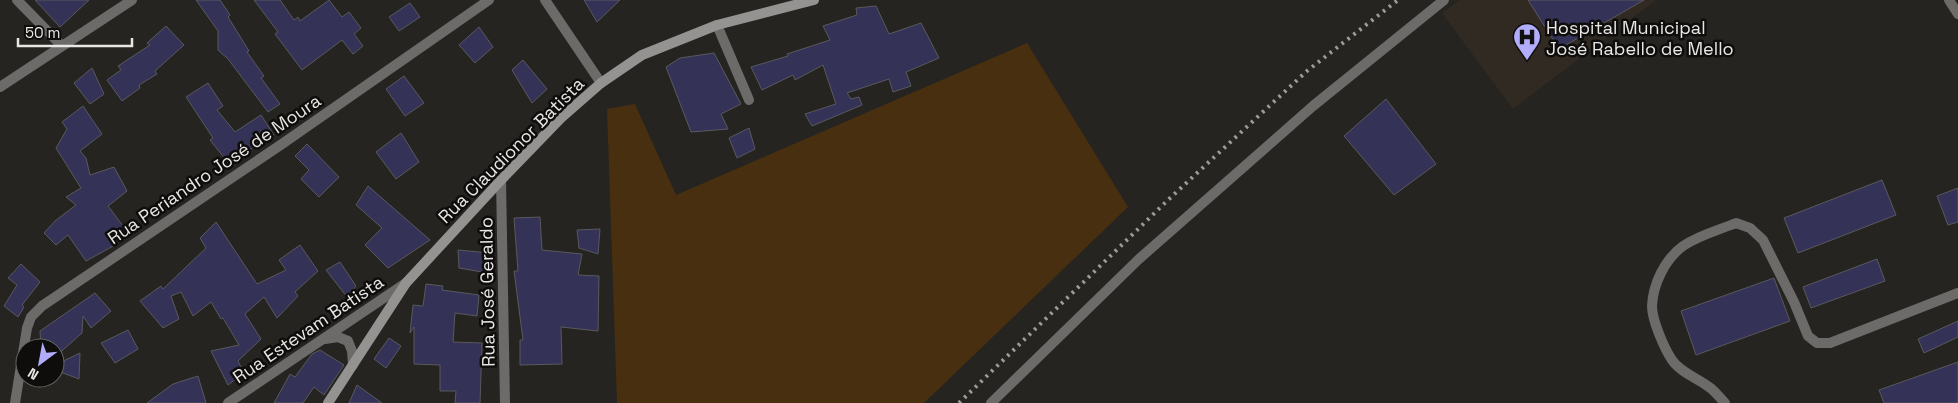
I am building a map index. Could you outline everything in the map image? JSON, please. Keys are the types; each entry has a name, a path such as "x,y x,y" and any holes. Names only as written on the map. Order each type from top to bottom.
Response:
{"main road":[{"name":"Rua Claudionor Batista","path":"328,403 406,283 561,118 602,83 642,55 717,25 814,0"}],"street":[{"path":"17,0 62,46"},
{"path":"0,87 132,0"},
{"name":"Rua Periandro José de Moura","path":"15,403 26,328 31,317 42,306 282,144 489,0"},
{"path":"545,0 602,83"},
{"path":"991,403 1139,259 1313,106 1444,0"},
{"path":"1949,0 1958,14"},
{"path":"717,25 749,100"},
{"name":"Rua José Geraldo","path":"501,180 505,403"},
{"path":"1725,403 1710,388 1672,361 1662,342 1653,314 1655,290 1666,264 1683,247 1695,239 1736,224 1750,228 1763,240 1794,302 1808,336 1816,343 1830,343 1958,293"},
{"name":"Rua Estevam Batista","path":"228,403 406,283"},
{"path":"319,341 332,337 343,338 350,346 353,365"}],"shaded area":[{"name":"Hospital Municipal José Rabello de Mello","path":"1460,0 1656,0 1513,109 1442,13"},
{"path":"1027,43 1128,207 924,403 617,403 607,109 635,104 676,195"}],"building":[{"path":"35,0 89,0 60,27"},
{"path":"196,0 220,0 249,51 247,52 264,76 261,78 280,104 268,112 228,59 218,50 218,31"},
{"path":"254,0 280,0 294,20 298,17 300,21 329,0 342,17 349,12 361,28 354,34 363,46 353,54 342,40 302,70 275,34 278,32"},
{"path":"584,0 620,0 597,22"},
{"path":"1528,0 1644,0 1559,49"},
{"path":"410,3 420,17 399,31 389,17"},
{"path":"876,6 889,34 921,23 939,58 906,72 911,86 893,92 889,79 847,93 851,99 859,97 862,105 812,126 805,114 836,104 823,65 795,80 793,75 762,90 751,67 788,56 787,54 830,40 823,26 857,15 856,8"},
{"path":"166,26 184,45 155,71 157,74 139,85 140,88 122,101 107,80 121,70 118,66 150,45 147,43"},
{"path":"479,27 493,47 475,63 459,45"},
{"path":"714,53 741,104 721,114 728,129 691,132 666,67 680,58"},
{"path":"523,60 547,89 532,103 512,70"},
{"path":"92,68 104,94 90,104 74,83"},
{"path":"404,76 424,103 405,116 386,89"},
{"path":"208,83 223,106 217,110 235,132 261,115 274,135 257,147 256,145 230,165 210,140 213,138 186,97"},
{"path":"1386,99 1436,164 1394,195 1344,136"},
{"path":"83,106 102,134 80,151 86,158 90,175 114,167 127,191 108,206 129,234 115,245 86,261 68,235 56,245 44,233 55,221 76,205 66,197 81,188 56,148 67,129 62,122"},
{"path":"749,128 755,149 737,158 729,138"},
{"path":"401,133 419,162 396,179 376,152"},
{"path":"307,144 339,177 319,197 301,179 309,170 295,156"},
{"path":"1882,180 1896,215 1798,253 1784,218"},
{"path":"368,186 430,240 388,268 365,245 382,228 356,205"},
{"path":"1958,188 1958,222 1948,225 1937,196"},
{"path":"540,217 542,250 582,254 578,275 599,276 598,331 561,327 562,364 520,365 520,340 523,340 514,271 518,271 514,218"},
{"path":"216,222 257,284 286,270 279,260 300,245 318,271 295,292 298,296 277,318 264,297 245,314 261,339 238,361 244,373 228,385 211,351 239,345 211,302 193,316 181,292 171,296 179,319 163,328 140,301 161,286 163,289 206,248 200,238"},
{"path":"600,229 598,254 579,248 577,230"},
{"path":"458,250 490,253 488,273 459,268"},
{"path":"1877,259 1885,281 1811,308 1803,287"},
{"path":"340,262 356,286 347,297 326,270"},
{"path":"21,264 40,282 22,305 24,307 18,317 4,306 17,285 8,278"},
{"path":"1774,278 1790,321 1696,355 1681,311"},
{"path":"426,284 443,286 442,290 479,295 477,316 455,313 453,342 482,343 480,403 455,403 456,391 440,391 440,365 414,364 414,327 410,333 413,305 423,306"},
{"path":"95,293 111,311 91,328 83,316 82,333 65,348 65,338 40,338 40,331"},
{"path":"1958,321 1958,337 1924,353 1918,339"},
{"path":"128,330 138,349 115,363 101,343"},
{"path":"389,338 401,346 386,368 374,359"},
{"path":"320,350 344,365 324,395 314,387 303,403 274,403 290,374 295,377 312,354"},
{"path":"80,353 79,379 65,374 65,360"},
{"path":"1958,362 1958,403 1884,403 1879,390"},
{"path":"198,376 206,403 147,403 173,384"},
{"path":"357,385 382,403 349,403"}],"railway":[{"path":"959,403 1168,200 1307,71 1398,0"}],"place":[{"name":"Hospital Municipal José Rabello de Mello","path":"1527,61"}]}
